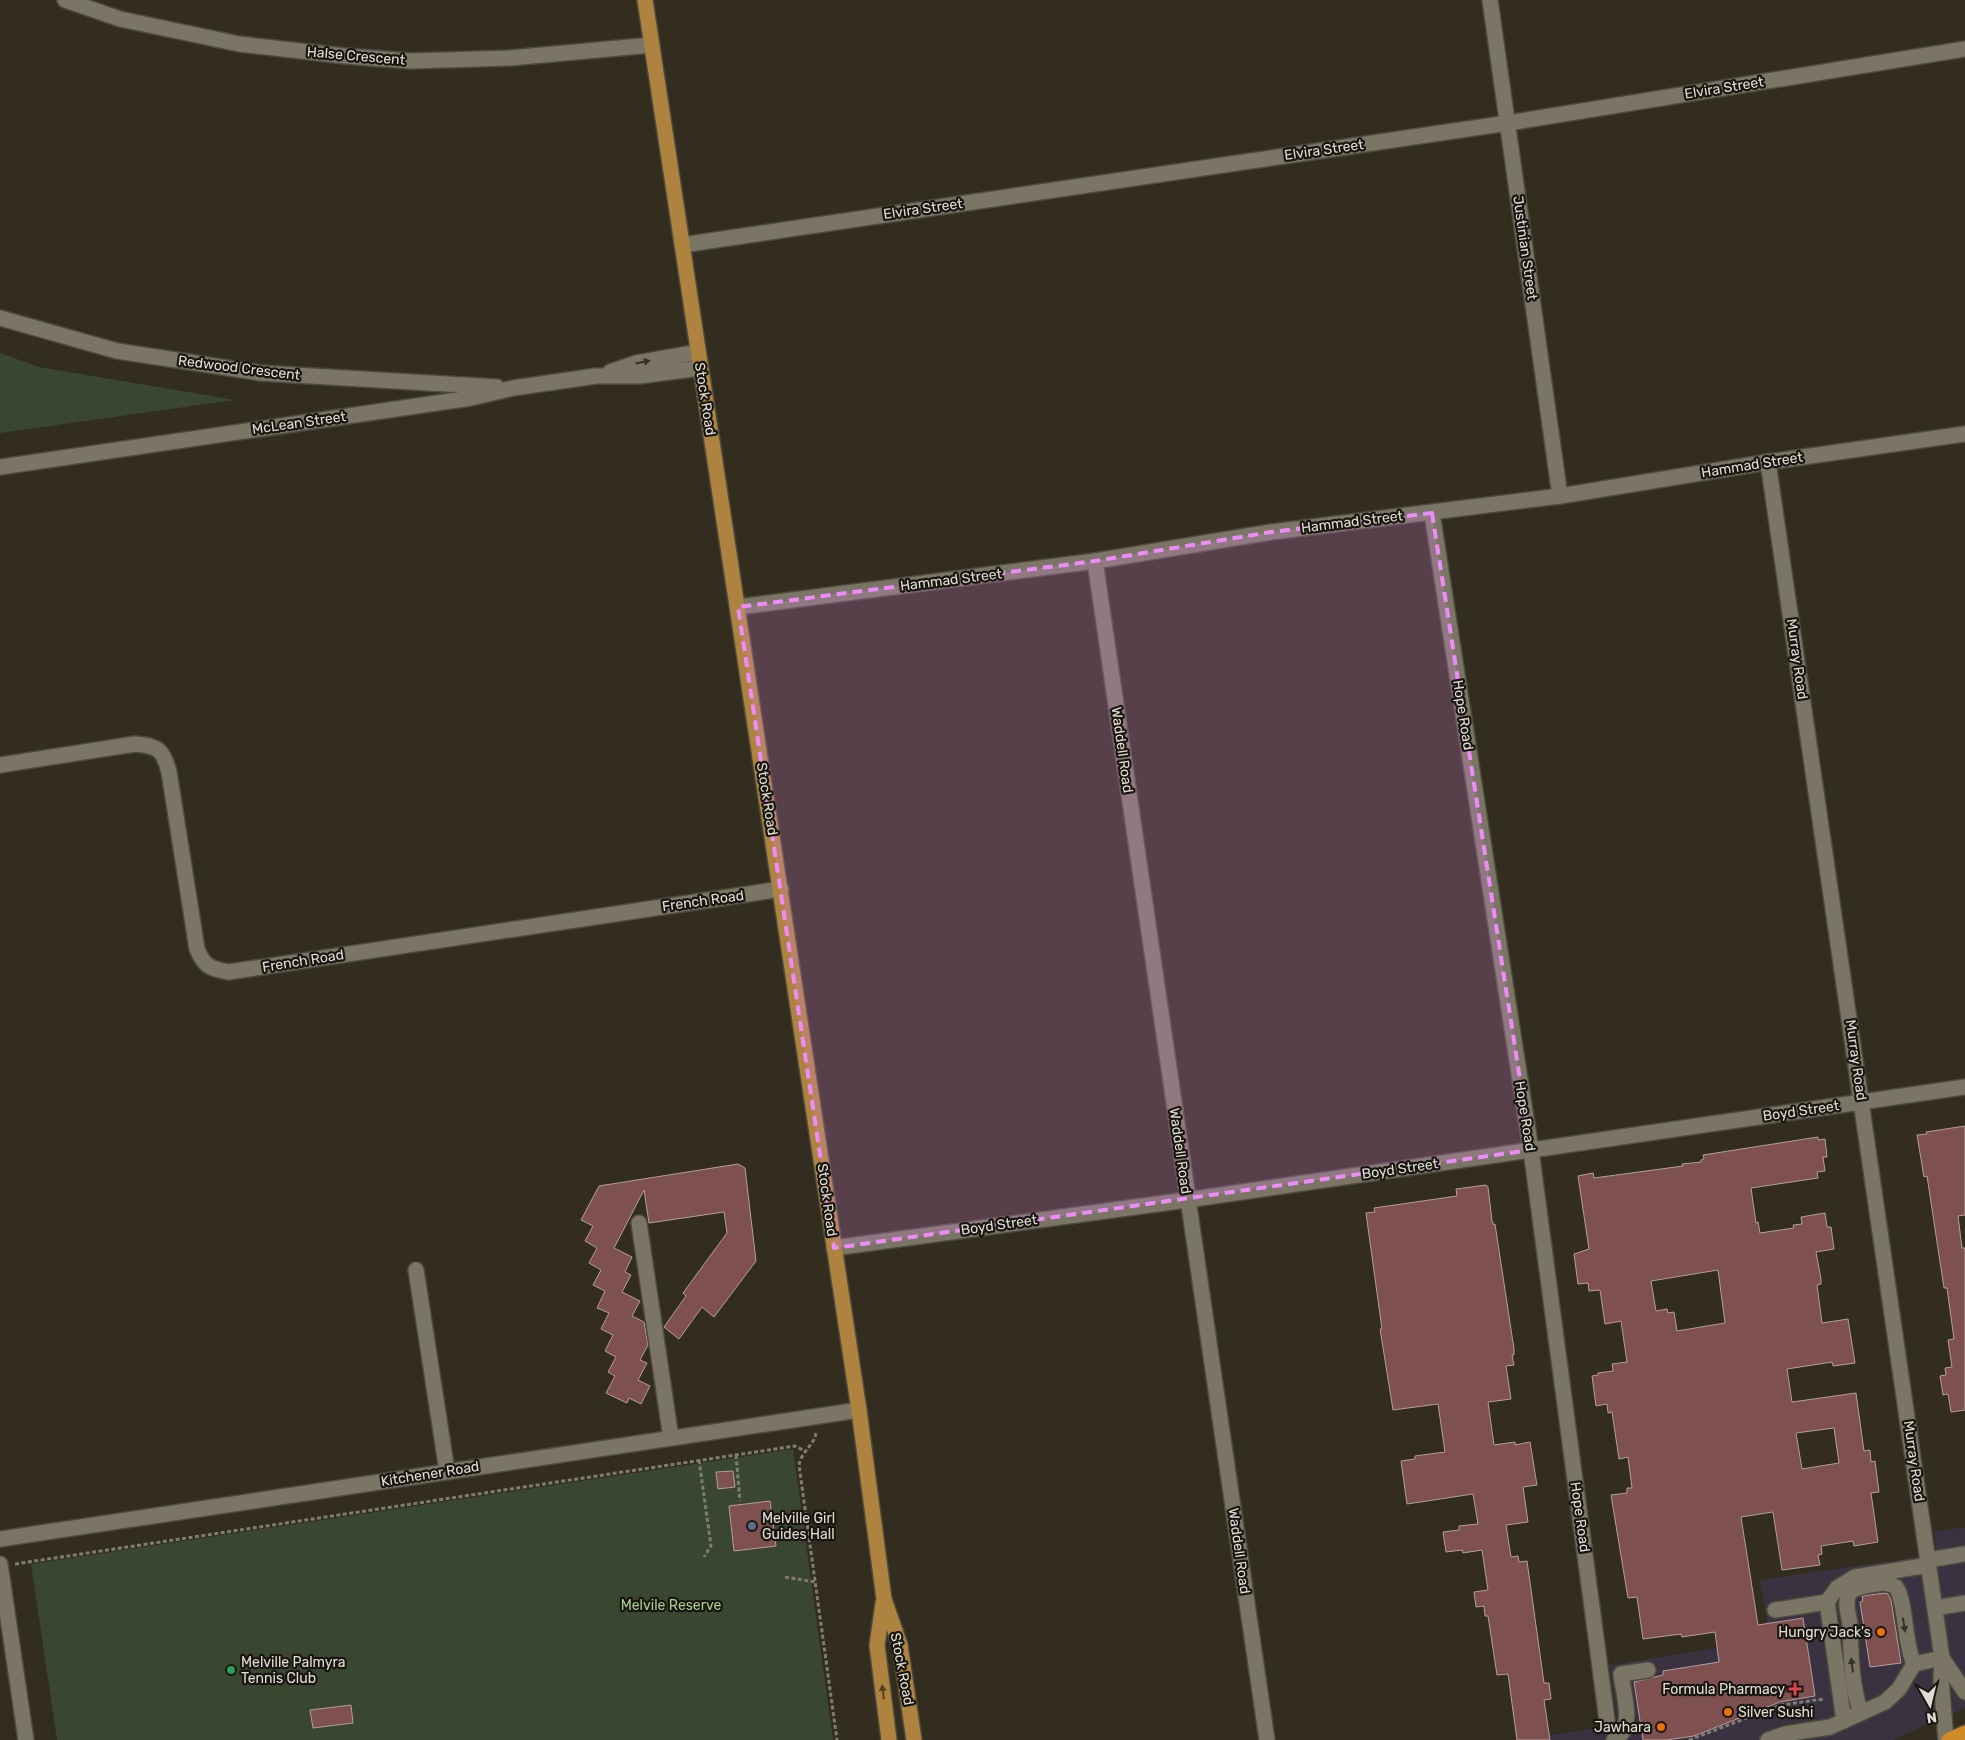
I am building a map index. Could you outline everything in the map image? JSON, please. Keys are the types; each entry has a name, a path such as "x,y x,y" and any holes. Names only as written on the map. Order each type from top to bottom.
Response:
{"highway":[{"path":"1948,1740 1965,1734"}],"main road":[{"name":"Stock Road","path":"645,0 860,1410 884,1600 900,1645 914,1740"},
{"name":"Stock Road","path":"884,1600 877,1645 889,1740"}],"street":[{"name":"Halse Crescent","path":"65,0 120,19 239,44 411,61 510,58 652,45"},
{"name":"Justinian Street","path":"1490,0 1560,496"},
{"name":"Elvira Street","path":"682,245 1508,123 1965,49"},
{"name":"Redwood Crescent","path":"0,318 117,351 260,373 513,388"},
{"name":"McLean Street","path":"596,376 636,363 698,352"},
{"name":"McLean Street","path":"0,468 471,398 513,388 596,376 639,376 700,368"},
{"name":"Hammad Street","path":"738,607 1095,561 1270,532 1560,496 1768,462 1965,434"},
{"name":"Murray Road","path":"1768,462 1935,1608 1942,1658 1941,1679 1948,1740"},
{"name":"Hope Road","path":"1432,513 1531,1150 1607,1720"},
{"name":"Waddell Road","path":"1095,561 1267,1740"},
{"name":"French Road","path":"0,765 135,744 154,746 165,756 196,949 202,962 215,970 229,972 781,889"},
{"name":"Boyd Street","path":"834,1248 1187,1200 1965,1087"},
{"path":"639,1223 671,1438"},
{"path":"416,1270 447,1471"},
{"name":"Kitchener Road","path":"0,1540 860,1410"},
{"path":"1775,1610 1827,1602 1838,1588 1854,1577 1965,1554"},
{"path":"7,1564 26,1740"},
{"path":"1861,1713 1856,1696 1849,1640 1846,1600 1851,1591 1856,1588 1886,1582 1896,1587 1900,1596 1908,1650 1914,1664"},
{"path":"1827,1602 1844,1721"},
{"path":"1935,1608 1965,1603"},
{"name":"Murray Road","path":"1942,1658 1965,1692"},
{"path":"1768,1740 1785,1734 1830,1727 1885,1702 1893,1696 1914,1664 1942,1658"},
{"path":"1614,1740 1621,1736 1626,1726 1621,1674 1648,1670"}],"path":[{"path":"816,1431 815,1438 801,1456 799,1464 837,1740"},
{"path":"7,1564 795,1446 805,1451"},
{"path":"736,1455 740,1501"},
{"path":"698,1460 711,1546 704,1557"},
{"path":"785,1577 815,1582"},
{"path":"1689,1740 1781,1705 1828,1698"}],"highlighted area":[{"path":"1432,513 1531,1150 834,1248 738,607 1095,561 1271,532"}],"shaded area":[{"path":"1965,1527 1965,1708 1893,1740 1518,1740 1618,1725 1609,1665 1770,1640 1760,1580 1937,1554 1934,1532"}],"green space":[{"path":"0,353 39,367 235,400 0,433"},
{"name":"Melvile Reserve","path":"793,1449 833,1740 57,1740 31,1564"}],"building":[{"path":"1965,1126 1965,1215 1958,1216 1962,1248 1965,1248 1965,1410 1951,1412 1948,1394 1943,1395 1940,1376 1946,1375 1945,1368 1952,1367 1948,1340 1954,1339 1947,1288 1944,1288 1927,1176 1924,1177 1917,1135"},
{"path":"1818,1137 1818,1140 1825,1139 1827,1157 1823,1157 1825,1171 1817,1172 1818,1178 1751,1188 1756,1223 1758,1222 1760,1233 1794,1228 1793,1225 1802,1224 1801,1217 1825,1213 1827,1227 1831,1227 1834,1249 1816,1252 1821,1279 1821,1284 1817,1285 1822,1323 1848,1319 1855,1363 1833,1366 1832,1362 1787,1369 1792,1402 1856,1393 1864,1451 1870,1450 1871,1462 1875,1461 1879,1492 1871,1493 1878,1542 1854,1546 1853,1541 1821,1546 1822,1554 1818,1555 1820,1565 1782,1570 1773,1512 1741,1517 1758,1625 1803,1618 1815,1696 1780,1702 1694,1736 1667,1740 1643,1740 1634,1682 1663,1675 1663,1671 1719,1662 1715,1632 1682,1637 1681,1634 1643,1639 1637,1597 1628,1598 1611,1495 1627,1493 1627,1488 1632,1488 1628,1457 1619,1459 1612,1412 1608,1413 1607,1404 1596,1406 1592,1376 1598,1375 1598,1373 1613,1371 1612,1364 1627,1362 1621,1321 1605,1324 1600,1290 1589,1291 1588,1283 1578,1284 1574,1254 1589,1249 1578,1176 1593,1173 1594,1178 1683,1166 1682,1164 1701,1162 1704,1159 1703,1155","holes":["1718,1270 1725,1323 1677,1331 1674,1312 1668,1313 1667,1309 1656,1311 1651,1281","1834,1428 1839,1463 1802,1469 1796,1433"]},
{"path":"738,1164 745,1168 756,1261 714,1317 702,1307 679,1339 664,1327 686,1296 683,1293 727,1233 724,1212 649,1223 644,1190 614,1248 632,1257 625,1272 631,1275 622,1292 640,1301 632,1316 644,1322 648,1345 640,1360 647,1363 638,1380 650,1386 641,1404 629,1398 627,1403 606,1393 615,1376 608,1372 616,1357 605,1351 613,1335 601,1329 609,1313 597,1308 605,1291 593,1285 601,1270 589,1263 597,1248 585,1241 593,1226 581,1220 599,1186"},
{"path":"1486,1185 1488,1187 1492,1221 1495,1224 1514,1349 1514,1355 1512,1355 1514,1365 1506,1366 1511,1399 1488,1402 1494,1445 1515,1442 1515,1445 1530,1442 1537,1485 1523,1487 1528,1522 1506,1525 1511,1557 1518,1556 1519,1562 1527,1561 1544,1683 1549,1683 1551,1699 1544,1700 1550,1740 1517,1740 1508,1674 1497,1675 1488,1616 1485,1616 1484,1606 1476,1607 1474,1592 1488,1590 1482,1550 1463,1553 1462,1550 1446,1552 1443,1532 1459,1530 1459,1526 1478,1524 1473,1494 1407,1504 1401,1461 1415,1459 1415,1456 1445,1452 1438,1404 1393,1410 1380,1329 1382,1329 1366,1213 1375,1212 1374,1208 1457,1196 1456,1189"},
{"path":"733,1471 735,1487 718,1489 716,1472"},
{"name":"Melville Girl Guides Hall","path":"770,1501 776,1546 734,1551 729,1506"},
{"name":"Hungry Jack's","path":"1888,1594 1891,1600 1901,1663 1870,1667 1860,1602 1863,1601 1862,1596"},
{"path":"351,1705 353,1723 313,1728 310,1710"}],"place":[{"name":"Melville Girl Guides Hall","path":"752,1526"},
{"name":"Hungry Jack's","path":"1881,1632"},
{"name":"Melville Palmyra Tennis Club","path":"231,1670"},
{"name":"Formula Pharmacy","path":"1795,1689"},
{"name":"Silver Sushi","path":"1728,1712"},
{"name":"Jawhara","path":"1661,1727"}]}
